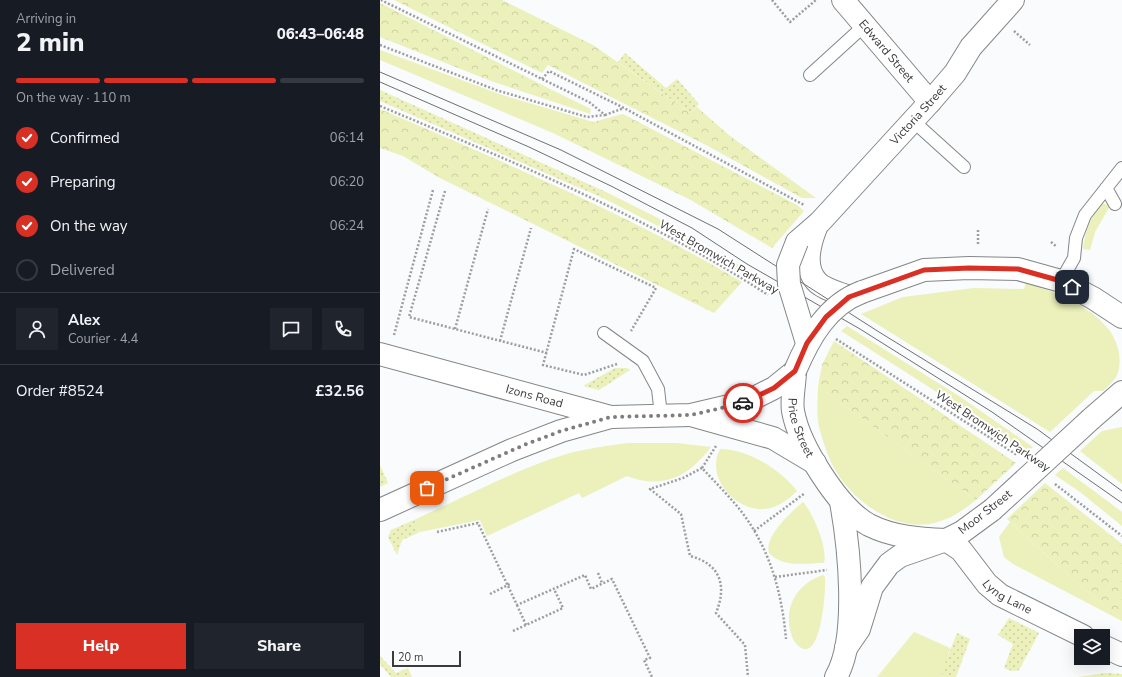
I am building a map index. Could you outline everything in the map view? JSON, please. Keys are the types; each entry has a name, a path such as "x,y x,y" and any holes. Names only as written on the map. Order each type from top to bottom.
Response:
{"street":[{"name":"Edward Street","path":"843,0 930,102"},
{"name":"Victoria Street","path":"807,343 790,284 788,265 803,247 812,216 930,102 955,73 971,47 1013,0"},
{"path":"803,247 810,271 819,284 856,294"},
{"name":"Price Street","path":"946,540 917,539 890,533 868,524 841,502 815,463 801,436 793,410 795,371 807,343 826,317 856,294 924,270 969,268 1018,269 1061,281 1093,298 1122,317"},
{"name":"Izons Road","path":"386,347 611,417 691,415 746,402 774,388 795,371"},
{"name":"Moor Street","path":"836,677 846,648 859,629 872,587 889,564 900,556 946,540 962,532 992,510 1122,392"},
{"name":"Izons Road","path":"691,415 773,438 815,463"},
{"path":"380,510 512,450 561,431 611,417"},
{"name":"Moor Street","path":"841,502 848,543 850,569 846,648"},
{"name":"Lyng Lane","path":"946,540 961,550 987,584 1000,595 1074,632"},
{"path":"1110,649 1122,655"}],"lane":[{"path":"810,75 864,25"},
{"path":"912,120 964,167"},
{"path":"1061,281 1074,258 1076,238 1085,215 1122,168"},
{"path":"1106,188 1115,204"},
{"path":"604,333 643,361 658,389 661,415"}],"path":[{"path":"381,0 589,102 605,116"},
{"path":"772,0 790,22 816,0"},
{"path":"1012,30 1030,45"},
{"path":"380,45 496,90 587,117 605,116 624,108"},
{"path":"542,79 549,71 624,108 798,200 812,216"},
{"name":"West Bromwich Parkway","path":"380,106 538,172 614,208 734,273 774,298"},
{"path":"386,347 433,190"},
{"path":"445,191 409,317 546,353"},
{"path":"456,329 488,209"},
{"path":"500,341 531,228"},
{"path":"978,230 978,250"},
{"path":"624,364 618,363 584,375 544,365 574,249 656,288 631,333"},
{"name":"West Bromwich Parkway","path":"833,337 1020,458"},
{"path":"720,440 702,468 683,478 650,489 681,514 690,556 706,561 718,575 722,586 722,596 716,613 745,645 748,677"},
{"path":"702,468 741,511 754,531 771,564 783,610 786,639"},
{"name":"West Bromwich Parkway","path":"1050,480 1122,536"},
{"path":"754,531 805,493"},
{"path":"437,532 478,523 509,584 526,625"},
{"path":"775,577 832,570"},
{"path":"598,573 602,583"},
{"path":"517,605 585,575 591,589 612,578 650,658 644,660 652,677"},
{"path":"490,594 509,584"},
{"path":"513,631 563,608 554,589"}],"green space":[{"path":"394,0 502,0 593,45 690,113 697,107 730,136 816,198 802,198 706,145 548,65 542,73"},
{"path":"380,3 552,90 548,100 491,81 380,37"},
{"path":"380,50 502,95 563,113 553,133 380,60"},
{"path":"625,53 666,88 677,79 699,104 690,113 618,62"},
{"path":"380,90 606,192 603,198 380,101"},
{"path":"552,90 591,109 590,114 548,100"},
{"path":"380,109 518,169 609,211 654,233 742,282 714,313 440,178 403,156 380,148"},
{"path":"563,113 593,122 623,114 797,205 804,211 772,248 689,199 553,133"},
{"path":"606,192 656,217 751,272 747,275 664,229 603,198"},
{"path":"1102,203 1110,206 1095,232 1090,250 1083,249 1089,224"},
{"path":"1026,282 1068,299 1096,316 1107,327 1115,339 1119,353 1119,368 1113,381 1103,391 1094,391 1050,432 861,314 903,297 974,288 1024,289"},
{"path":"847,326 959,396 1033,447 1027,453 926,385 841,331"},
{"path":"834,341 1016,463 976,500 818,387 822,365"},
{"path":"615,368 627,368 630,370 599,390 583,386"},
{"path":"818,387 976,500 951,517 934,523 918,525 903,523 873,509 848,488 838,475 831,462 818,422"},
{"path":"1122,427 1122,484 1080,451 1102,431"},
{"path":"629,443 676,443 711,447 694,466 675,478 664,481 653,481 640,480 627,476 582,498 579,493 487,536 480,520 420,532 414,520 534,465 574,452"},
{"path":"720,449 742,453 763,462 773,468 797,491 782,503 774,507 765,509 743,505 726,491 720,481 716,471 716,460"},
{"path":"380,465 388,483 380,487"},
{"path":"1063,468 1122,512 1122,526 1080,492 1055,475"},
{"path":"1045,483 1122,544 1122,618 1079,585 1007,519"},
{"path":"803,502 811,514 819,531 824,549 824,563 788,563 775,558 769,553 769,547 774,532"},
{"path":"414,520 420,532 402,540 397,555 388,537 391,530"},
{"path":"1010,522 1079,585 1122,618 1122,621 1013,564 1004,557 999,537"},
{"path":"823,575 825,577 825,593 819,631 810,648 804,649 797,645 792,635 789,623 791,605 800,590 806,584"},
{"path":"1009,618 1039,633 1019,670 1012,671 1004,668 1013,644 998,635"},
{"path":"914,632 950,648 942,677 877,677"},
{"path":"957,633 970,639 956,677 942,677 944,666"},
{"path":"380,656 396,673 408,668 412,677 391,677 380,664"},
{"path":"1106,673 1122,674 1122,677 1078,677"}],"tram line":[{"path":"380,72 561,150 718,229 879,332 1037,429 1122,491"},
{"path":"380,82 529,147 611,186 692,228 747,264 860,329 992,412 1122,503"}],"way so far":[{"path":"427,488 524,445 561,431 611,417 691,415 743,403"}],"route":[{"path":"743,403 774,388 795,371 807,343 826,317 849,297 924,270 969,268 1018,269 1061,281 1072,287"}]}
